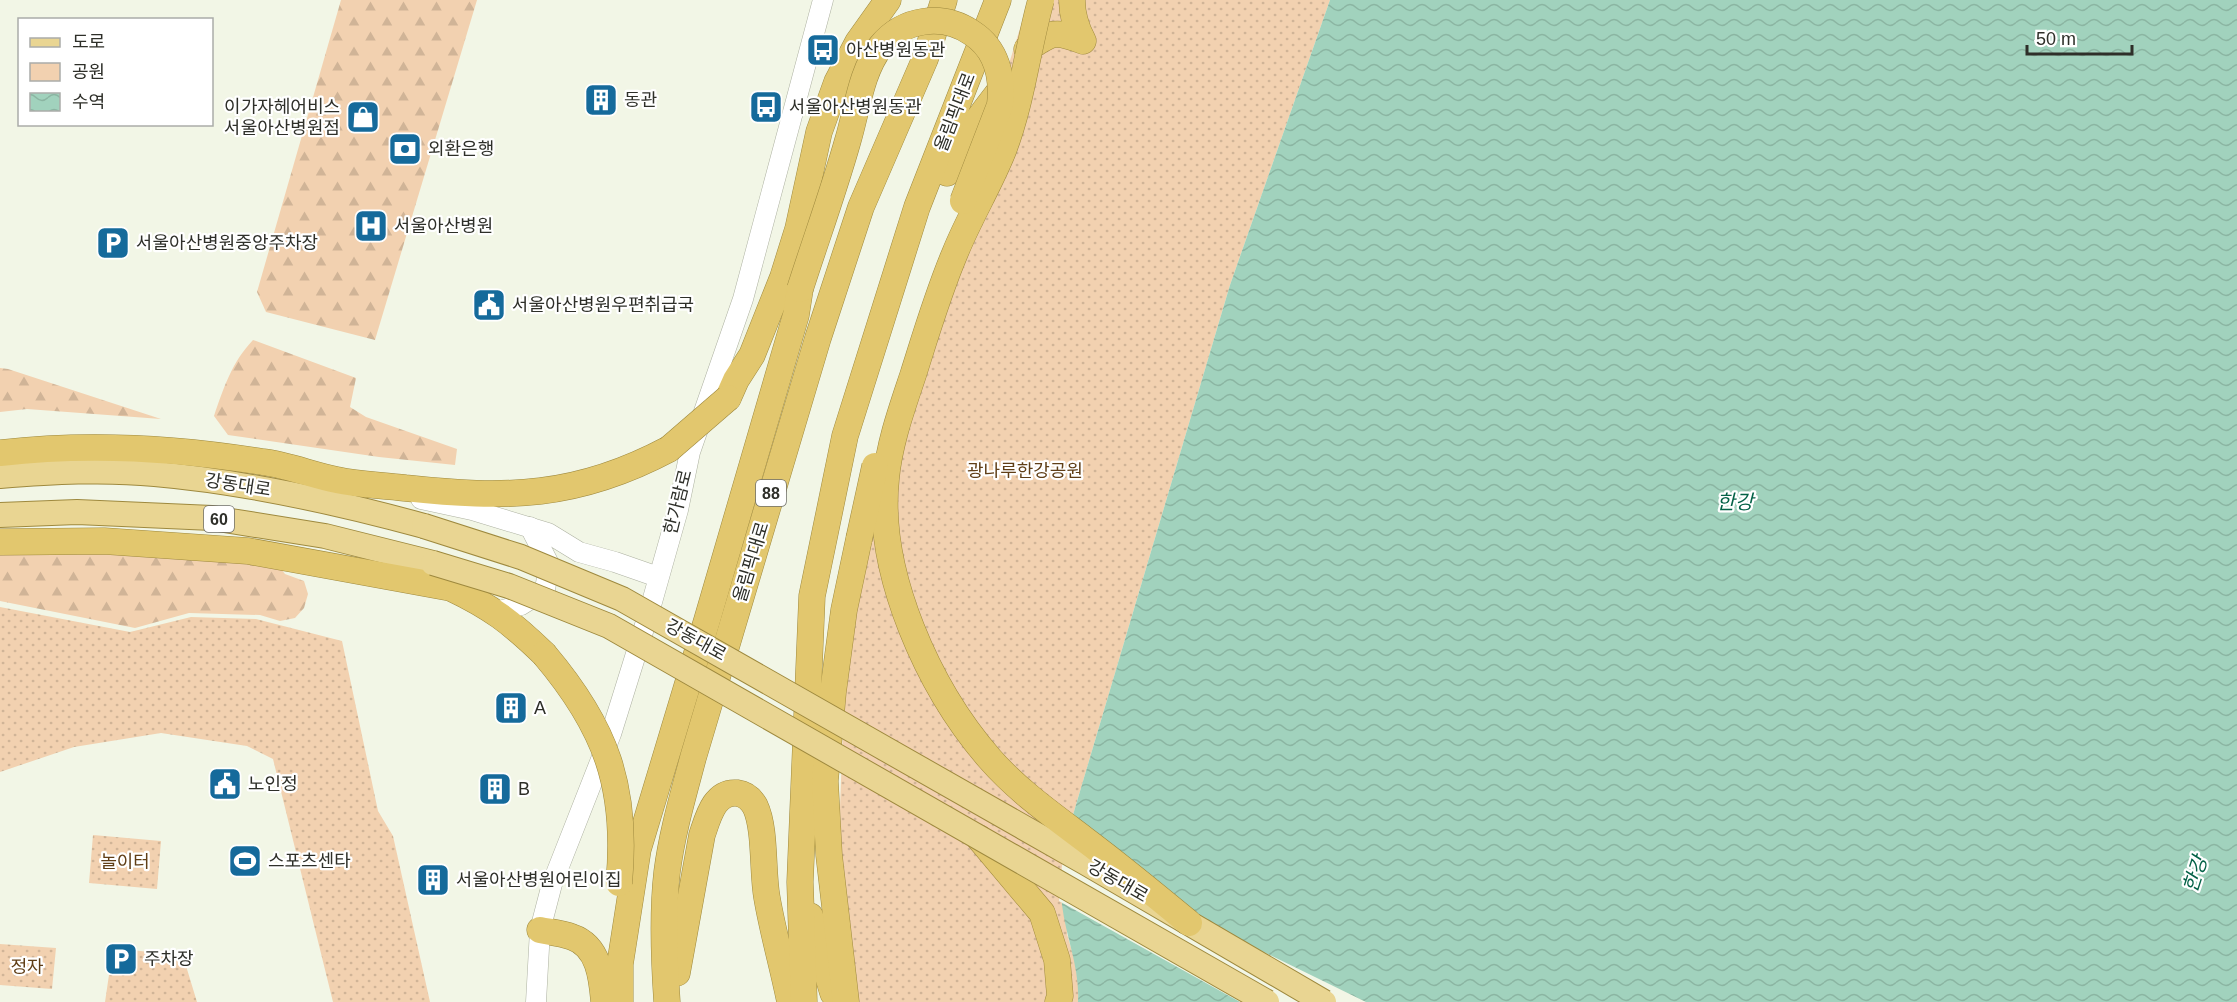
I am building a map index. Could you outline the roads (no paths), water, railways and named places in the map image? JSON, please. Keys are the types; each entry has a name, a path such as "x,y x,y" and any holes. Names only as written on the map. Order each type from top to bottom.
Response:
{"highway":[{"path":"728,398 752,355 783,277 798,229 819,132 837,82 858,42 888,0"},
{"name":"올림픽대로","path":"667,1002 664,906 675,828 693,758 818,338 861,207 925,59 944,0"},
{"name":"올림픽대로","path":"804,1002 800,882 812,596 845,436 917,207 998,0"},
{"path":"1041,0 1025,80 1012,127 994,173 955,253 933,311 905,399 886,479 888,539 908,618 931,674 966,730 990,760 1020,790 1129,873 1189,923"},
{"path":"864,376 906,294 930,216 957,150 976,119 1019,64 1050,0"},
{"path":"1027,49 1050,33 1067,35 1083,41 1077,28 1072,0"},
{"path":"620,964 638,849 711,609 796,315 800,289 848,141 862,87 874,57 891,36 915,23 952,22 976,35 994,58 1001,79 1000,105 963,202 898,389 872,477 839,645 825,781 829,855 846,1002"},
{"path":"0,453 108,449 186,453 264,462 340,480 479,495 528,493 602,479 621,473 669,449 751,380 800,289"},
{"path":"872,477 905,399"},
{"path":"0,542 104,541 248,551 451,588 496,612 544,654 578,698 604,746 618,798 621,825 622,853 617,908 620,1002"},
{"path":"673,1002 702,835 708,817 720,798 735,793 743,794 751,800 760,822 767,897 790,1002"},
{"path":"979,837 1042,914 1057,960 1060,996 1058,1002"},
{"path":"800,882 836,1002"},
{"path":"540,930 574,937 585,945 598,965 604,1002"}],"main road":[{"name":"강동대로","path":"0,477 66,471 153,473 246,484 361,509 424,526 521,557 622,599 1324,1002"},
{"name":"강동대로","path":"0,515 77,512 212,518 326,536 433,562 509,586 609,626 1267,1002"}],"street":[{"name":"한가람로","path":"536,1002 540,930 552,884 611,734 650,609 678,510 690,452 743,299 823,0"},
{"path":"340,480 472,510 548,533 579,552 658,577"},
{"path":"496,612 521,605 544,590 549,564 530,528"},
{"path":"549,564 579,552"}],"water":[{"name":"한강","path":"1330,0 2237,0 2237,1002 1078,1002 1077,977 1062,905 1063,876 1070,825 1230,285"}],"place":[{"name":"아산병원동관","path":"823,50"},
{"name":"동관","path":"601,100"},
{"name":"서울아산병원동관","path":"766,107"},
{"name":"이가자헤어비스 서울아산병원점","path":"363,117"},
{"name":"외환은행","path":"405,149"},
{"name":"서울아산병원","path":"371,226"},
{"name":"서울아산병원중앙주차장","path":"113,243"},
{"name":"서울아산병원우편취급국","path":"489,305"},
{"name":"A","path":"511,708"},
{"name":"노인정","path":"225,784"},
{"name":"B","path":"495,789"},
{"name":"스포츠센타","path":"245,861"},
{"name":"서울아산병원어린이집","path":"433,880"},
{"name":"주차장","path":"121,959"}],"park label":[{"name":"광나루한강공원","path":"1025,471"},
{"name":"놀이터","path":"125,862"},
{"name":"정자","path":"27,967"}]}
